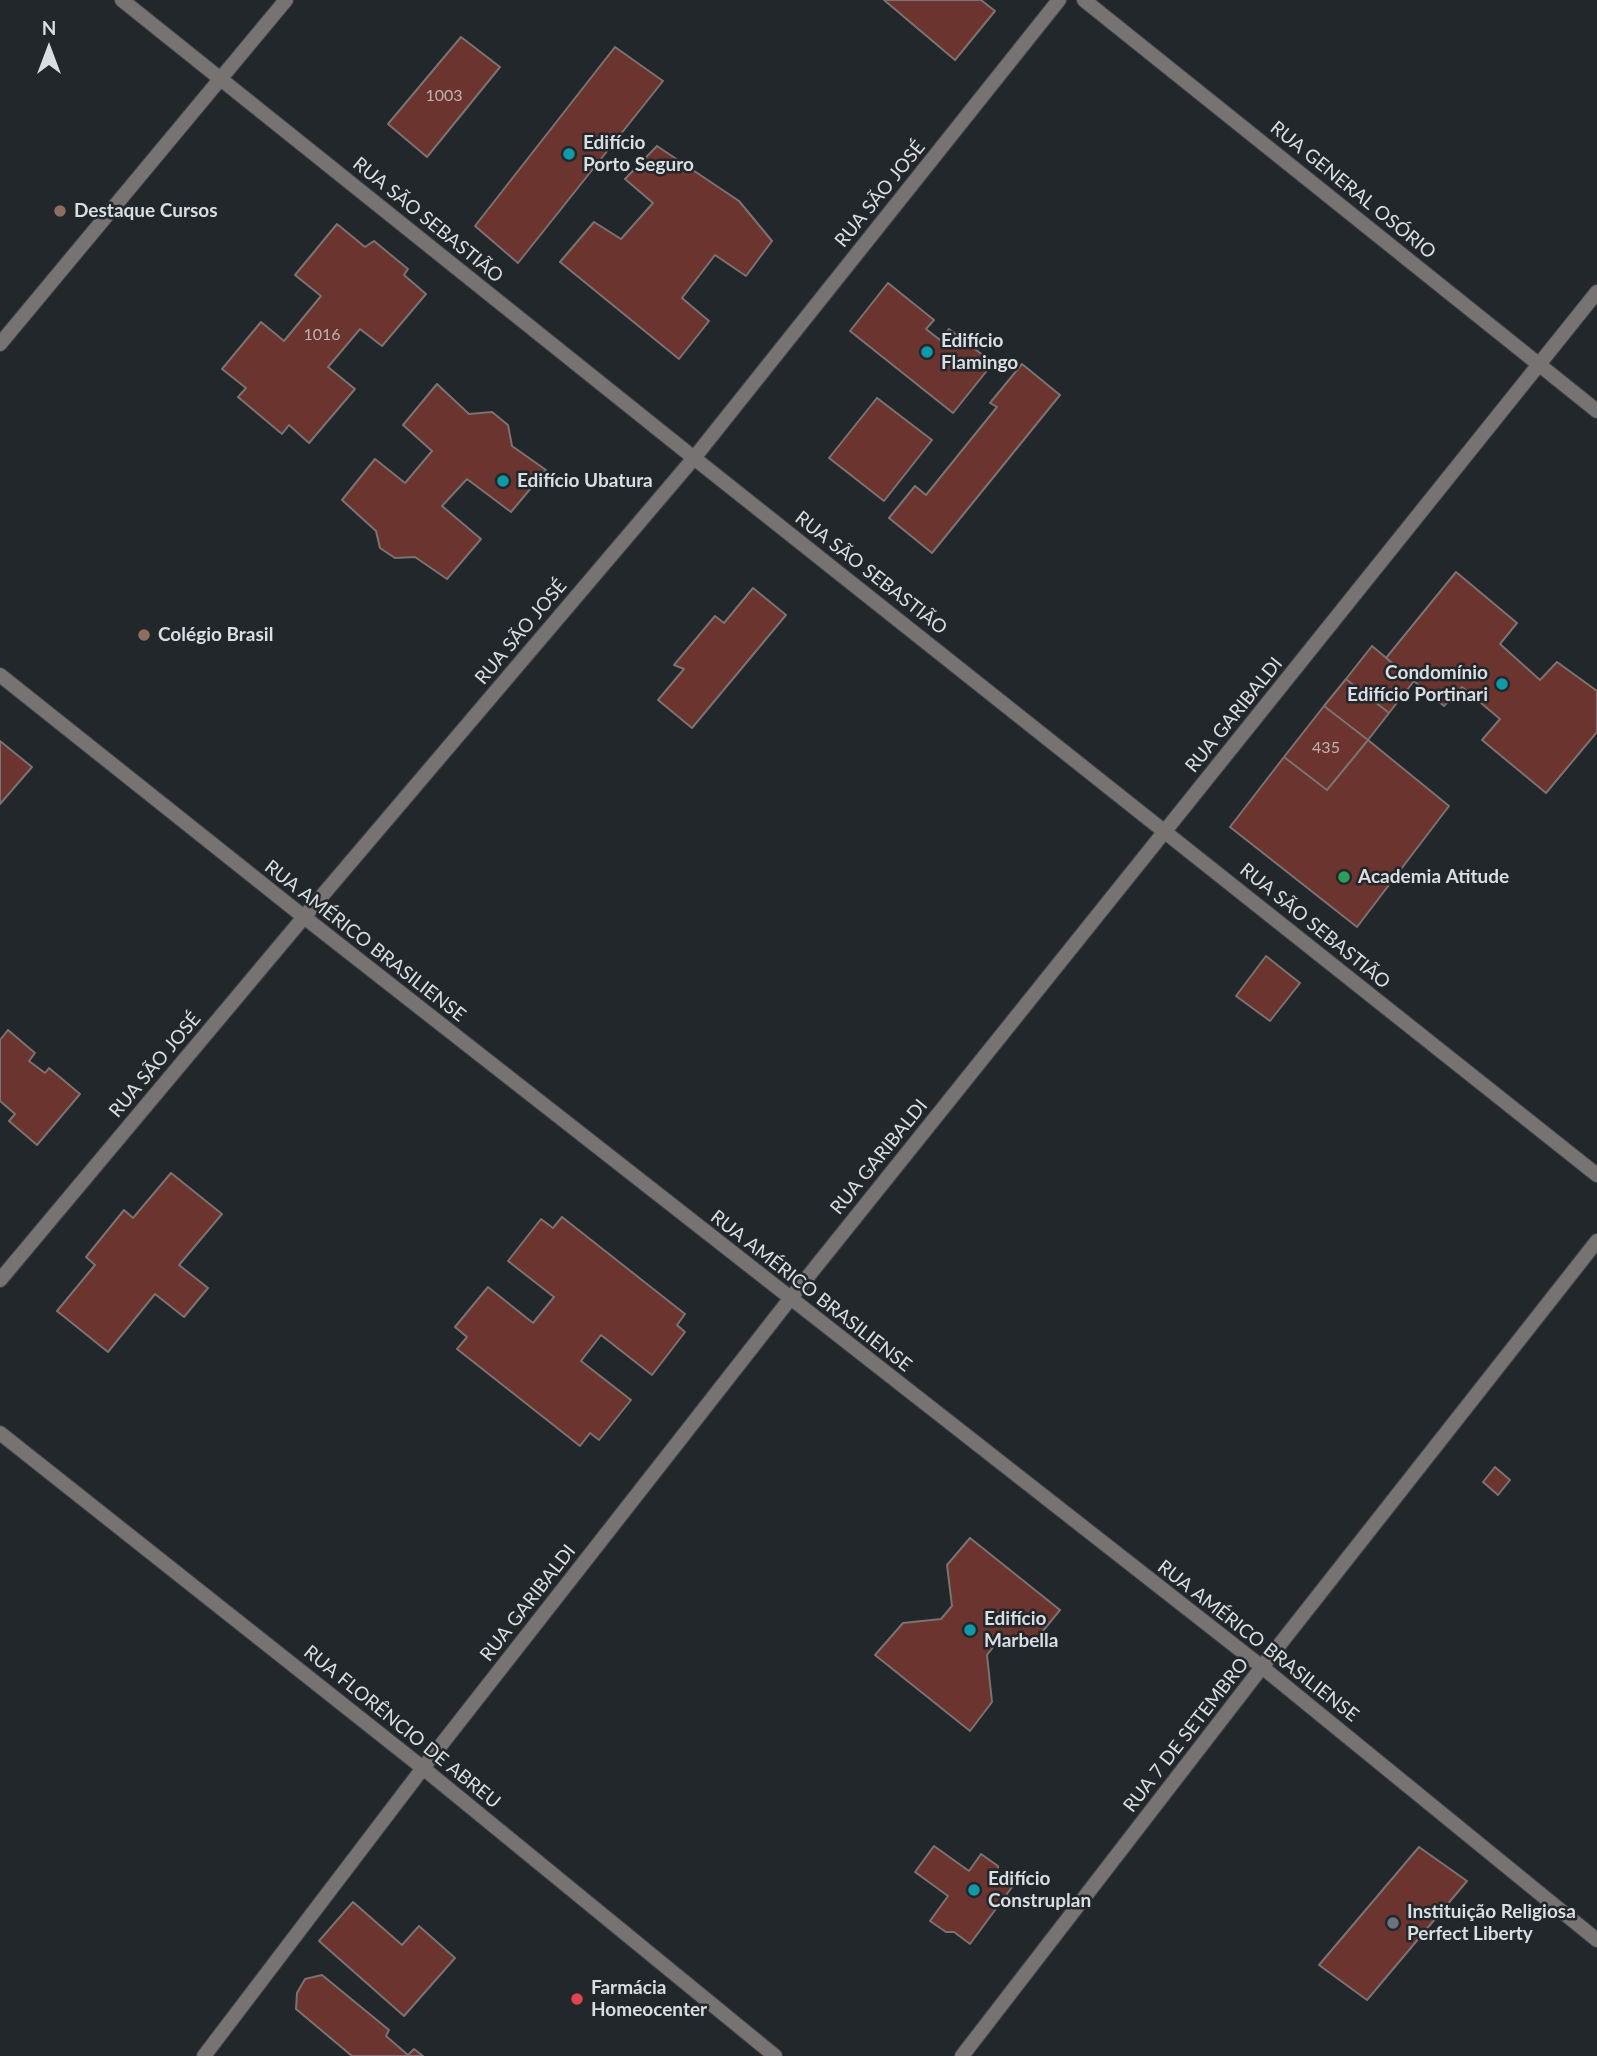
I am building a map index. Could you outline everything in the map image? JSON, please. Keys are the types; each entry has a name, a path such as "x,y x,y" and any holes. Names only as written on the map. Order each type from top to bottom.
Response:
{"street":[{"name":"RUA SÃO SEBASTIÃO","path":"122,0 1597,1175"},
{"path":"0,344 286,0"},
{"name":"RUA SÃO JOSÉ","path":"0,1280 694,458 1059,0"},
{"name":"RUA GENERAL OSÓRIO","path":"1084,0 1597,411"},
{"name":"RUA GARIBALDI","path":"204,2056 423,1768 790,1299 1597,292"},
{"name":"RUA AMÉRICO BRASILIENSE","path":"0,675 304,917 1262,1667 1597,1940"},
{"name":"RUA 7 DE SETEMBRO","path":"962,2056 1262,1667 1597,1241"},
{"name":"RUA FLORÊNCIO DE ABREU","path":"0,1433 423,1768 775,2056"}],"building":[{"path":"884,0 981,0 995,11 955,60"},
{"path":"461,37 500,67 427,157 388,124"},
{"name":"Edifício Porto Seguro","path":"615,47 663,81 518,263 475,226"},
{"path":"657,146 739,201 772,241 746,276 715,255 682,298 709,321 679,359 560,262 594,222 621,239 653,203 625,179"},
{"path":"337,224 365,247 374,241 408,269 404,275 426,294 382,346 360,329 328,367 355,389 309,443 289,425 282,434 238,397 246,388 222,369 261,322 284,341 321,296 295,275"},
{"name":"Edifício Flamingo","path":"888,283 934,320 926,329 940,340 949,329 993,363 953,413 850,331"},
{"path":"1022,364 1060,395 932,553 889,518 915,486 926,495 997,407 990,403"},
{"name":"Edifício Ubatura","path":"437,384 469,414 492,412 508,425 512,446 546,470 511,512 467,479 442,506 481,539 447,579 415,557 395,558 380,548 376,531 342,500 375,459 405,483 432,451 403,425"},
{"path":"877,398 932,440 884,501 829,458"},
{"name":"Condomínio Edifício Portinari","path":"1456,572 1517,623 1500,644 1540,680 1557,662 1597,691 1597,732 1546,793 1482,740 1500,719 1462,687 1444,706 1386,658"},
{"path":"753,588 786,615 692,728 658,700 684,669 674,665 715,616 724,623"},
{"path":"1372,646 1414,681 1389,713 1346,679"},
{"path":"1346,679 1389,713 1368,740 1324,706"},
{"path":"1324,706 1368,740 1327,790 1284,757"},
{"name":"Academia Atitude","path":"1368,740 1449,806 1357,927 1230,827 1284,757 1327,790"},
{"path":"0,741 32,767 0,804"},
{"path":"1266,956 1300,983 1270,1021 1236,996"},
{"path":"8,1030 35,1053 29,1061 45,1073 49,1068 80,1094 37,1145 9,1121 15,1114 0,1101 0,1040"},
{"path":"171,1173 222,1214 179,1265 208,1288 184,1317 155,1294 108,1352 57,1311 95,1265 86,1257 124,1210 133,1218"},
{"path":"562,1217 685,1314 677,1325 685,1332 652,1375 601,1335 581,1361 631,1400 599,1440 590,1433 580,1446 457,1349 467,1337 455,1327 488,1287 533,1323 554,1297 508,1261 541,1219 553,1228"},
{"path":"1495,1467 1510,1480 1498,1495 1483,1482"},
{"name":"Edifício Marbella","path":"970,1538 1060,1610 1038,1637 997,1642 987,1655 992,1702 970,1731 875,1655 903,1623 941,1619 952,1606 947,1565"},
{"name":"Edifício Construplan","path":"934,1846 969,1871 981,1854 998,1866 998,1872 1015,1883 970,1944 954,1932 946,1932 930,1921 948,1896 915,1872"},
{"name":"Instituição Religiosa Perfect Liberty","path":"1419,1847 1467,1881 1367,2000 1319,1965"},
{"path":"353,1902 402,1945 419,1926 455,1958 404,2016 319,1941"},
{"path":"322,1975 389,2030 386,2036 408,2055 414,2049 423,2056 352,2056 296,2009 297,1993 305,1979"}],"place":[{"name":"Edifício Porto Seguro","path":"569,154"},
{"name":"Destaque Cursos","path":"60,211"},
{"name":"Edifício Flamingo","path":"927,352"},
{"name":"Edifício Ubatura","path":"503,481"},
{"name":"Colégio Brasil","path":"144,635"},
{"name":"Condomínio Edifício Portinari","path":"1502,684"},
{"name":"Academia Atitude","path":"1344,877"},
{"name":"Edifício Marbella","path":"970,1630"},
{"name":"Edifício Construplan","path":"974,1890"},
{"name":"Instituição Religiosa Perfect Liberty","path":"1393,1923"},
{"name":"Farmácia Homeocenter","path":"577,1999"}]}
